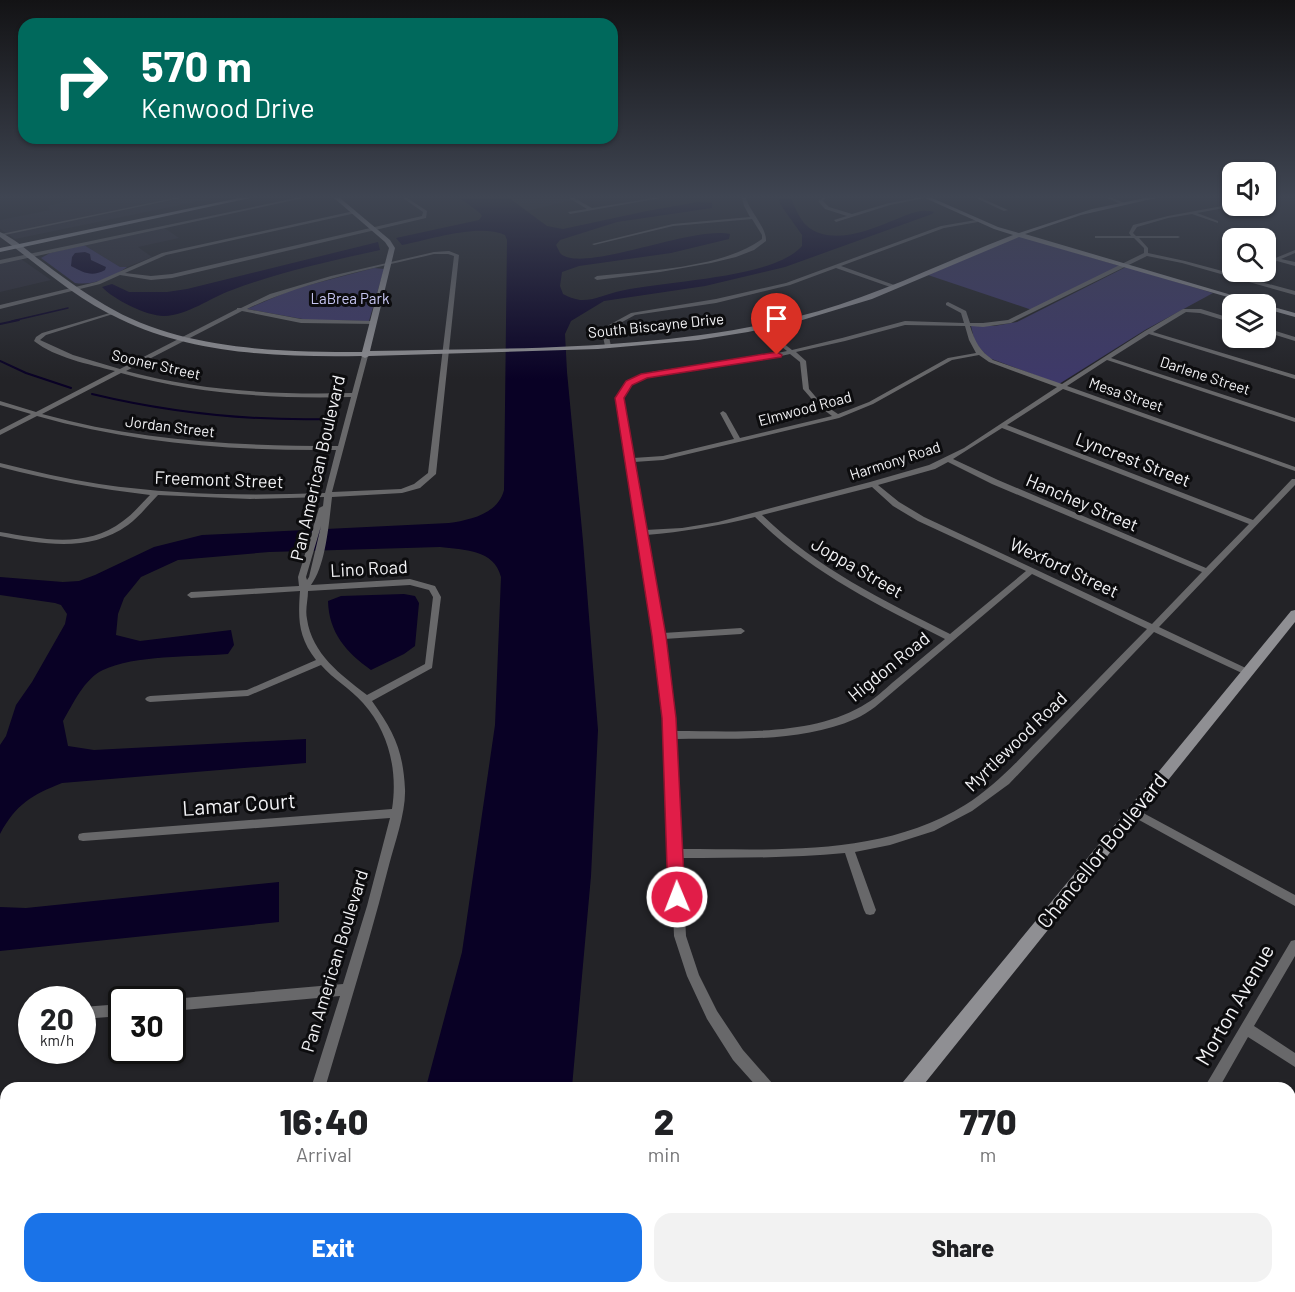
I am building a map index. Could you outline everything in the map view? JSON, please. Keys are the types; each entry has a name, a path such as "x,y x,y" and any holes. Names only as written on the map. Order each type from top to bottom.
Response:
{"street":[{"path":"0,262 17,258"},
{"name":"South Biscayne Drive","path":"30,258 108,314 140,329 234,352 273,357 365,357 608,346 688,339 760,327 842,307 963,258"},
{"path":"0,307 74,290 121,274 153,258"},
{"path":"121,274 151,278 171,276 248,258"},
{"name":"Pan American Boulevard","path":"320,1082 349,989 397,813 400,779 395,751 381,721 366,700 322,661 308,640 301,610 304,589 313,577 325,528 328,495 390,258"},
{"path":"0,433 239,309 291,288 414,258"},
{"path":"445,353 456,258"},
{"path":"597,278 686,266 718,258"},
{"path":"608,346 606,337 611,326 633,314 753,293 803,280 861,258"},
{"path":"1098,258 1223,294"},
{"path":"762,1082 725,1036 693,976 680,936 671,735 659,636 620,398 622,391 633,381 658,373 792,352 898,324 920,322 992,325 1014,321 1138,258"},
{"path":"1166,258 1222,273"},
{"path":"1276,259 1295,264"},
{"path":"838,267 895,287"},
{"path":"1256,282 1295,293"},
{"path":"948,304 963,310 971,342 978,354"},
{"path":"239,309 310,322 373,323"},
{"name":"Harmony Road","path":"642,533 696,528 917,472 948,459 1002,426 1060,386 1185,310 1222,318"},
{"path":"1276,310 1295,315"},
{"name":"Sooner Street","path":"108,314 48,332 37,340 69,356 175,384 234,393 302,396 355,395"},
{"path":"760,327 804,362 804,383 808,393 837,417"},
{"path":"1147,332 1295,377"},
{"path":"1276,333 1295,339"},
{"name":"Freemont Street","path":"0,465 81,484 156,493 249,497 328,495 409,489 427,480 432,471 445,353"},
{"name":"Mesa Street","path":"978,354 997,364 1295,469"},
{"name":"Elmwood Road","path":"630,460 658,459 837,417 871,403 950,359 978,354"},
{"name":"Darlene Street","path":"1106,358 1295,420"},
{"path":"623,378 633,381"},
{"name":"Jordan Street","path":"0,403 101,431 182,444 253,448 341,448"},
{"path":"723,413 738,441"},
{"name":"Lyncrest Street","path":"1002,426 1253,523"},
{"name":"Hanchey Street","path":"948,459 995,482 1206,571"},
{"name":"Myrtlewood Road","path":"676,853 799,853 849,850 887,843 925,831 958,816 986,797 1295,481"},
{"name":"Wexford Street","path":"873,484 911,514 1247,672"},
{"path":"0,534 59,543 92,539 127,522 156,493"},
{"path":"304,589 302,577 306,561 328,495"},
{"name":"Joppa Street","path":"756,514 780,539 810,562 950,638"},
{"name":"Higdon Road","path":"671,735 794,731 838,723 872,705 1031,571"},
{"name":"Lino Road","path":"191,596 410,582 428,586 436,594 429,666 366,700"},
{"name":"Chancellor Boulevard","path":"914,1082 1295,614"},
{"path":"659,636 741,631"},
{"path":"150,699 248,693 322,661"},
{"path":"1134,812 1295,902"},
{"name":"Lamar Court","path":"83,837 397,813"},
{"path":"849,850 870,910"},
{"name":"Morton Avenue","path":"1215,1082 1295,945"},
{"path":"186,1004 349,989"},
{"path":"1246,1029 1295,1061"}],"shaded area":[{"path":"72,258 91,258 106,267 105,270 96,273 88,273 71,266"},
{"path":"106,258 149,258 127,267 120,267"},
{"path":"312,258 344,258 268,278 232,290 173,315 157,315 139,310 114,297 102,287 112,284 129,292 167,292"},
{"path":"507,258 634,258 579,266 562,272 560,286 563,294 585,300 636,288 742,272 767,266 784,258 809,258 785,267 705,286 604,301 571,321 565,334 598,730 591,876 572,1082 427,1082 462,952 495,725 501,577 492,561 485,556 468,550 440,547 269,552 178,560 141,577 124,598 118,614 116,635 140,641 231,630 234,645 228,654 147,659 116,665 96,674 80,692 63,721 68,746 94,750 306,739 306,763 62,783 33,796 12,815 0,834 0,745 6,736 16,705 65,624 67,614 61,605 55,603 0,595 0,577 63,582 79,581 154,547 202,535 449,523 466,520 489,510 496,505 504,490"},
{"path":"21,259 51,280 0,292 0,263"},
{"path":"404,594 415,596 419,603 415,646 371,670 347,649 335,632 328,601 341,596"},
{"path":"279,882 279,922 0,951 0,907 26,908"}],"green space":[{"path":"41,258 106,258 120,267 127,267 103,280 75,283"},
{"path":"967,258 1094,258 1120,266 1032,310 928,275"},
{"path":"1126,267 1213,293 1145,330 1059,384 989,358 975,343 971,326 994,326 1017,322"},
{"name":"LaBrea Park","path":"374,268 384,269 369,321 308,320 247,309 294,289"}],"waterway":[{"path":"12,321 68,308"},
{"path":"0,324 19,320"},
{"path":"0,361 26,373 71,388"},
{"path":"92,394 180,411 269,419 329,419"}],"route":[{"path":"677,897 671,735 659,636 620,398 622,391 629,383 645,376 777,355"}]}
